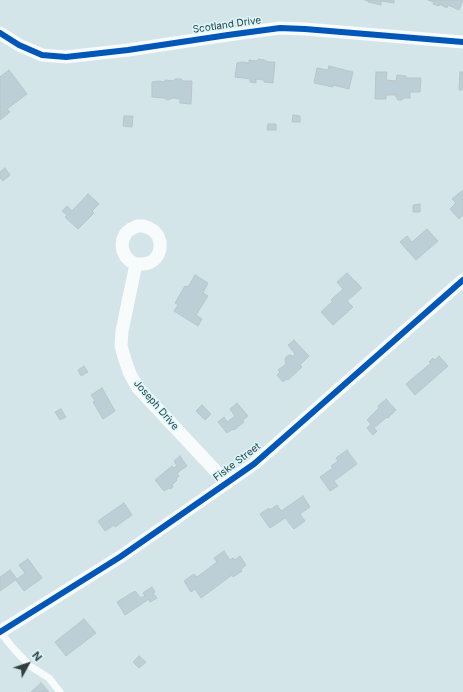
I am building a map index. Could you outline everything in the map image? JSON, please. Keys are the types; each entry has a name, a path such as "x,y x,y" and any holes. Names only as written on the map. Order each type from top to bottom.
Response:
{"street":[{"name":"Scotland Drive","path":"0,33 19,45 42,55 66,57 128,50 280,28 463,42"},
{"name":"Joseph Drive","path":"136,264 122,331 122,346 130,374 138,388 227,483"},
{"name":"Fiske Street","path":"0,632 120,557 254,464 463,280"}],"lane":[{"path":"0,632 30,666 50,678 60,692"}],"building":[{"path":"365,0 394,0 394,3 381,1 381,5"},
{"path":"428,0 463,0 459,10 448,5 447,8 439,4 439,6"},
{"path":"259,59 268,62 275,62 273,83 256,79 256,83 250,82 250,79 235,77 237,63 249,63 249,60 256,61"},
{"path":"329,66 353,72 349,89 333,85 333,87 314,83 317,68 328,70"},
{"path":"9,70 27,94 7,109 10,112 0,120 0,77"},
{"path":"376,72 387,72 386,80 396,81 397,75 406,76 406,78 421,78 420,92 410,92 410,98 404,98 402,100 398,100 396,95 386,95 386,99 375,99"},
{"path":"460,72 463,72 463,90 459,90"},
{"path":"175,79 192,81 191,104 180,103 180,99 173,98 168,100 164,98 152,97 152,82 165,82 165,80 173,81"},
{"path":"293,115 300,116 300,122 292,122"},
{"path":"124,116 133,116 132,127 123,126"},
{"path":"268,124 276,124 276,130 267,130"},
{"path":"5,168 10,175 3,181 0,178 0,172"},
{"path":"463,190 463,215 459,219 450,209 456,203 452,199"},
{"path":"88,194 99,204 92,211 94,213 78,229 65,217 67,215 62,211 67,206 72,211"},
{"path":"420,204 420,212 413,212 413,205"},
{"path":"427,229 438,241 416,260 400,242 407,236 412,242"},
{"path":"347,273 362,288 347,301 353,307 333,325 321,312 343,289 337,282"},
{"path":"195,275 208,283 203,293 208,296 196,315 202,319 198,326 174,311 178,305 175,303 185,286 188,287"},
{"path":"294,340 309,356 300,365 302,367 288,380 286,379 283,382 277,375 280,372 278,370 286,364 286,357 289,355 293,356 295,354 288,345"},
{"path":"439,356 448,366 415,395 406,384 431,363 429,362 433,358 435,360"},
{"path":"84,366 88,372 81,376 78,370"},
{"path":"102,388 115,411 103,419 93,402 95,401 91,395"},
{"path":"386,399 396,410 374,428 377,431 373,435 367,428 371,424 367,420 379,408 378,406"},
{"path":"237,403 248,416 243,420 244,422 234,430 233,429 227,433 218,422 224,417 227,422 235,416 230,409"},
{"path":"202,405 211,414 205,420 196,411"},
{"path":"61,409 66,417 60,420 55,412"},
{"path":"347,450 357,464 334,481 338,486 330,491 320,477 333,468 331,466 338,461 336,458"},
{"path":"180,456 187,466 177,473 179,476 172,485 173,487 164,491 155,480 172,466 174,468 177,466 174,461"},
{"path":"303,496 310,507 300,514 305,521 294,529 285,518 270,528 260,514 277,505 281,511"},
{"path":"124,503 132,515 115,527 114,525 105,531 98,521"},
{"path":"224,551 230,560 233,558 235,560 240,556 246,565 241,569 242,571 233,577 232,575 201,598 195,589 191,592 184,581 194,574 197,577 217,562 214,558"},
{"path":"28,559 42,578 24,591 16,580 25,573 19,565"},
{"path":"10,570 17,579 0,591 0,577"},
{"path":"152,587 155,592 153,593 157,598 150,602 149,599 125,615 117,602 135,591 141,598 145,596 143,593"},
{"path":"84,619 96,633 66,656 55,642"},
{"path":"139,656 146,662 139,668 133,662"},
{"path":"41,683 49,692 31,692"}],"cycle path":[{"path":"0,33 19,45 42,55 66,57 128,50 280,28 463,42"},
{"path":"0,632 120,557 254,464 463,280"}]}
